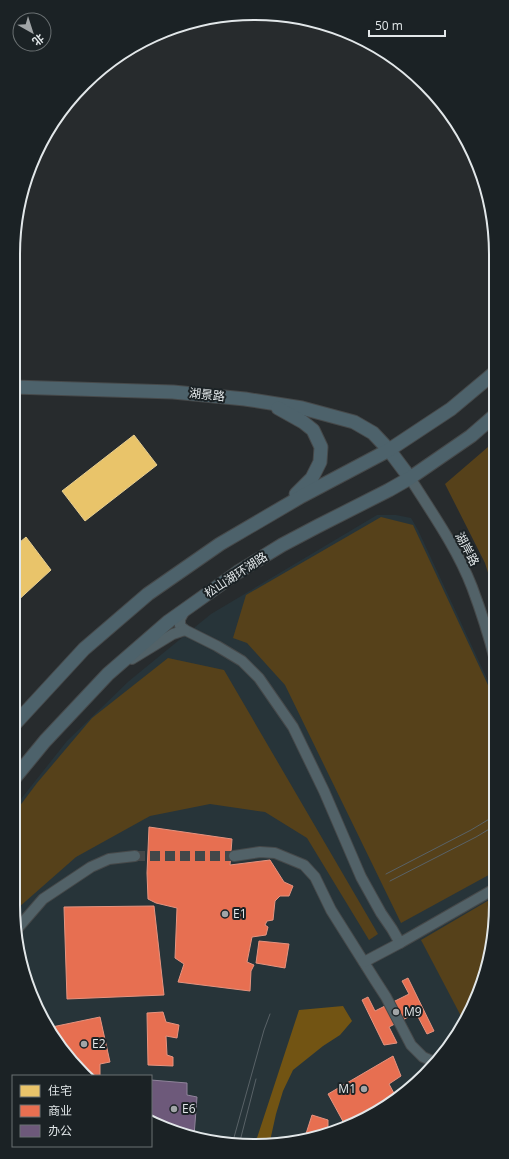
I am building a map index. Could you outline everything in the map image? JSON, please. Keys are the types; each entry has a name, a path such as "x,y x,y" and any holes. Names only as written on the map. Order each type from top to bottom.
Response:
{"main road":[{"path":"20,718 84,649 148,594 220,544 302,496 389,450 451,409 489,377"},
{"name":"湖景路","path":"20,387 173,392 245,399 302,408 354,422 373,433 389,450 410,478"},
{"path":"269,403 303,422 313,430 321,447 320,462 312,478 301,491 277,511"},
{"name":"松山湖环湖路","path":"20,771 45,741 108,674 169,621 238,572 318,526 410,478 471,436 489,420"}],"street":[{"name":"湖岸路","path":"410,478 443,530 469,580 489,641"},
{"path":"186,609 180,619 180,626 242,661 260,678 293,727 324,791 361,877 400,943"},
{"path":"108,674 173,634 189,632"},
{"path":"234,856 260,852 275,853 304,865 315,877 331,910 386,996 411,1045 423,1057 430,1060"},
{"path":"21,923 43,898 91,867 109,859 135,856"},
{"path":"364,962 489,892"}],"shaded area":[{"path":"489,446 489,576 485,563 445,484"},
{"path":"377,515 396,515 411,518 418,530 489,683 489,904 487,935 477,980 465,1008 458,1022 441,1047 409,1081 397,1091 372,1108 330,1127 285,1137 254,1139 224,1137 179,1127 152,1115 152,1075 94,1075 68,1047 51,1022 32,980 22,935 20,904 20,800 67,741 129,681 211,614"},
{"path":"381,517 413,525 489,687 489,875 401,923 285,685 247,643 233,638 246,595"},
{"path":"168,658 224,670 378,934 369,940 307,838 265,812 210,804 150,816 76,857 20,906 20,806 37,783 92,718"},
{"path":"489,900 487,935 481,965 477,980 461,1016 421,940"},
{"path":"343,1006 352,1021 340,1035 323,1046 293,1070 283,1091 271,1138 257,1139 299,1010"}],"building: 住宅":[{"path":"134,435 157,465 85,521 62,491"},
{"path":"26,537 51,570 20,599 20,542"}],"building: 商业":[{"name":"E1","path":"149,827 232,839 230,865 270,860 284,882 293,886 289,896 280,896 275,901 273,920 267,921 265,925 268,927 266,935 252,937 247,962 254,965 251,971 250,991 178,982 184,964 175,958 177,908 156,903 148,899 147,873"},
{"path":"154,906 164,995 67,999 64,907"},
{"path":"259,941 289,944 285,968 256,963"},
{"name":"M9","path":"408,978 434,1031 427,1034 416,1013 389,1027 397,1043 384,1045 362,1000 368,997 375,1011 409,994 402,981"},
{"path":"163,1012 166,1022 179,1025 177,1038 166,1036 167,1055 173,1057 173,1066 148,1065 147,1013"},
{"name":"E2","path":"100,1017 110,1062 100,1064 100,1075 94,1075 78,1059 54,1027"},
{"name":"M1","path":"393,1056 401,1076 389,1084 394,1093 372,1108 343,1121 328,1094"},
{"path":"312,1115 328,1120 328,1128 306,1133"}],"building: 办公":[{"name":"E6","path":"152,1080 187,1083 187,1095 197,1097 194,1131 179,1127 152,1115"}],"tunnel":[{"path":"135,856 234,856"}],"tram line":[{"path":"386,874 489,819"},
{"path":"390,881 489,829"},
{"path":"234,1138 264,1030 270,1014"},
{"path":"241,1138 256,1079"}],"place":[{"name":"E1","path":"225,914"},
{"name":"M9","path":"396,1012"},
{"name":"E2","path":"84,1044"},
{"name":"M1","path":"364,1089"},
{"name":"E6","path":"174,1109"}]}
